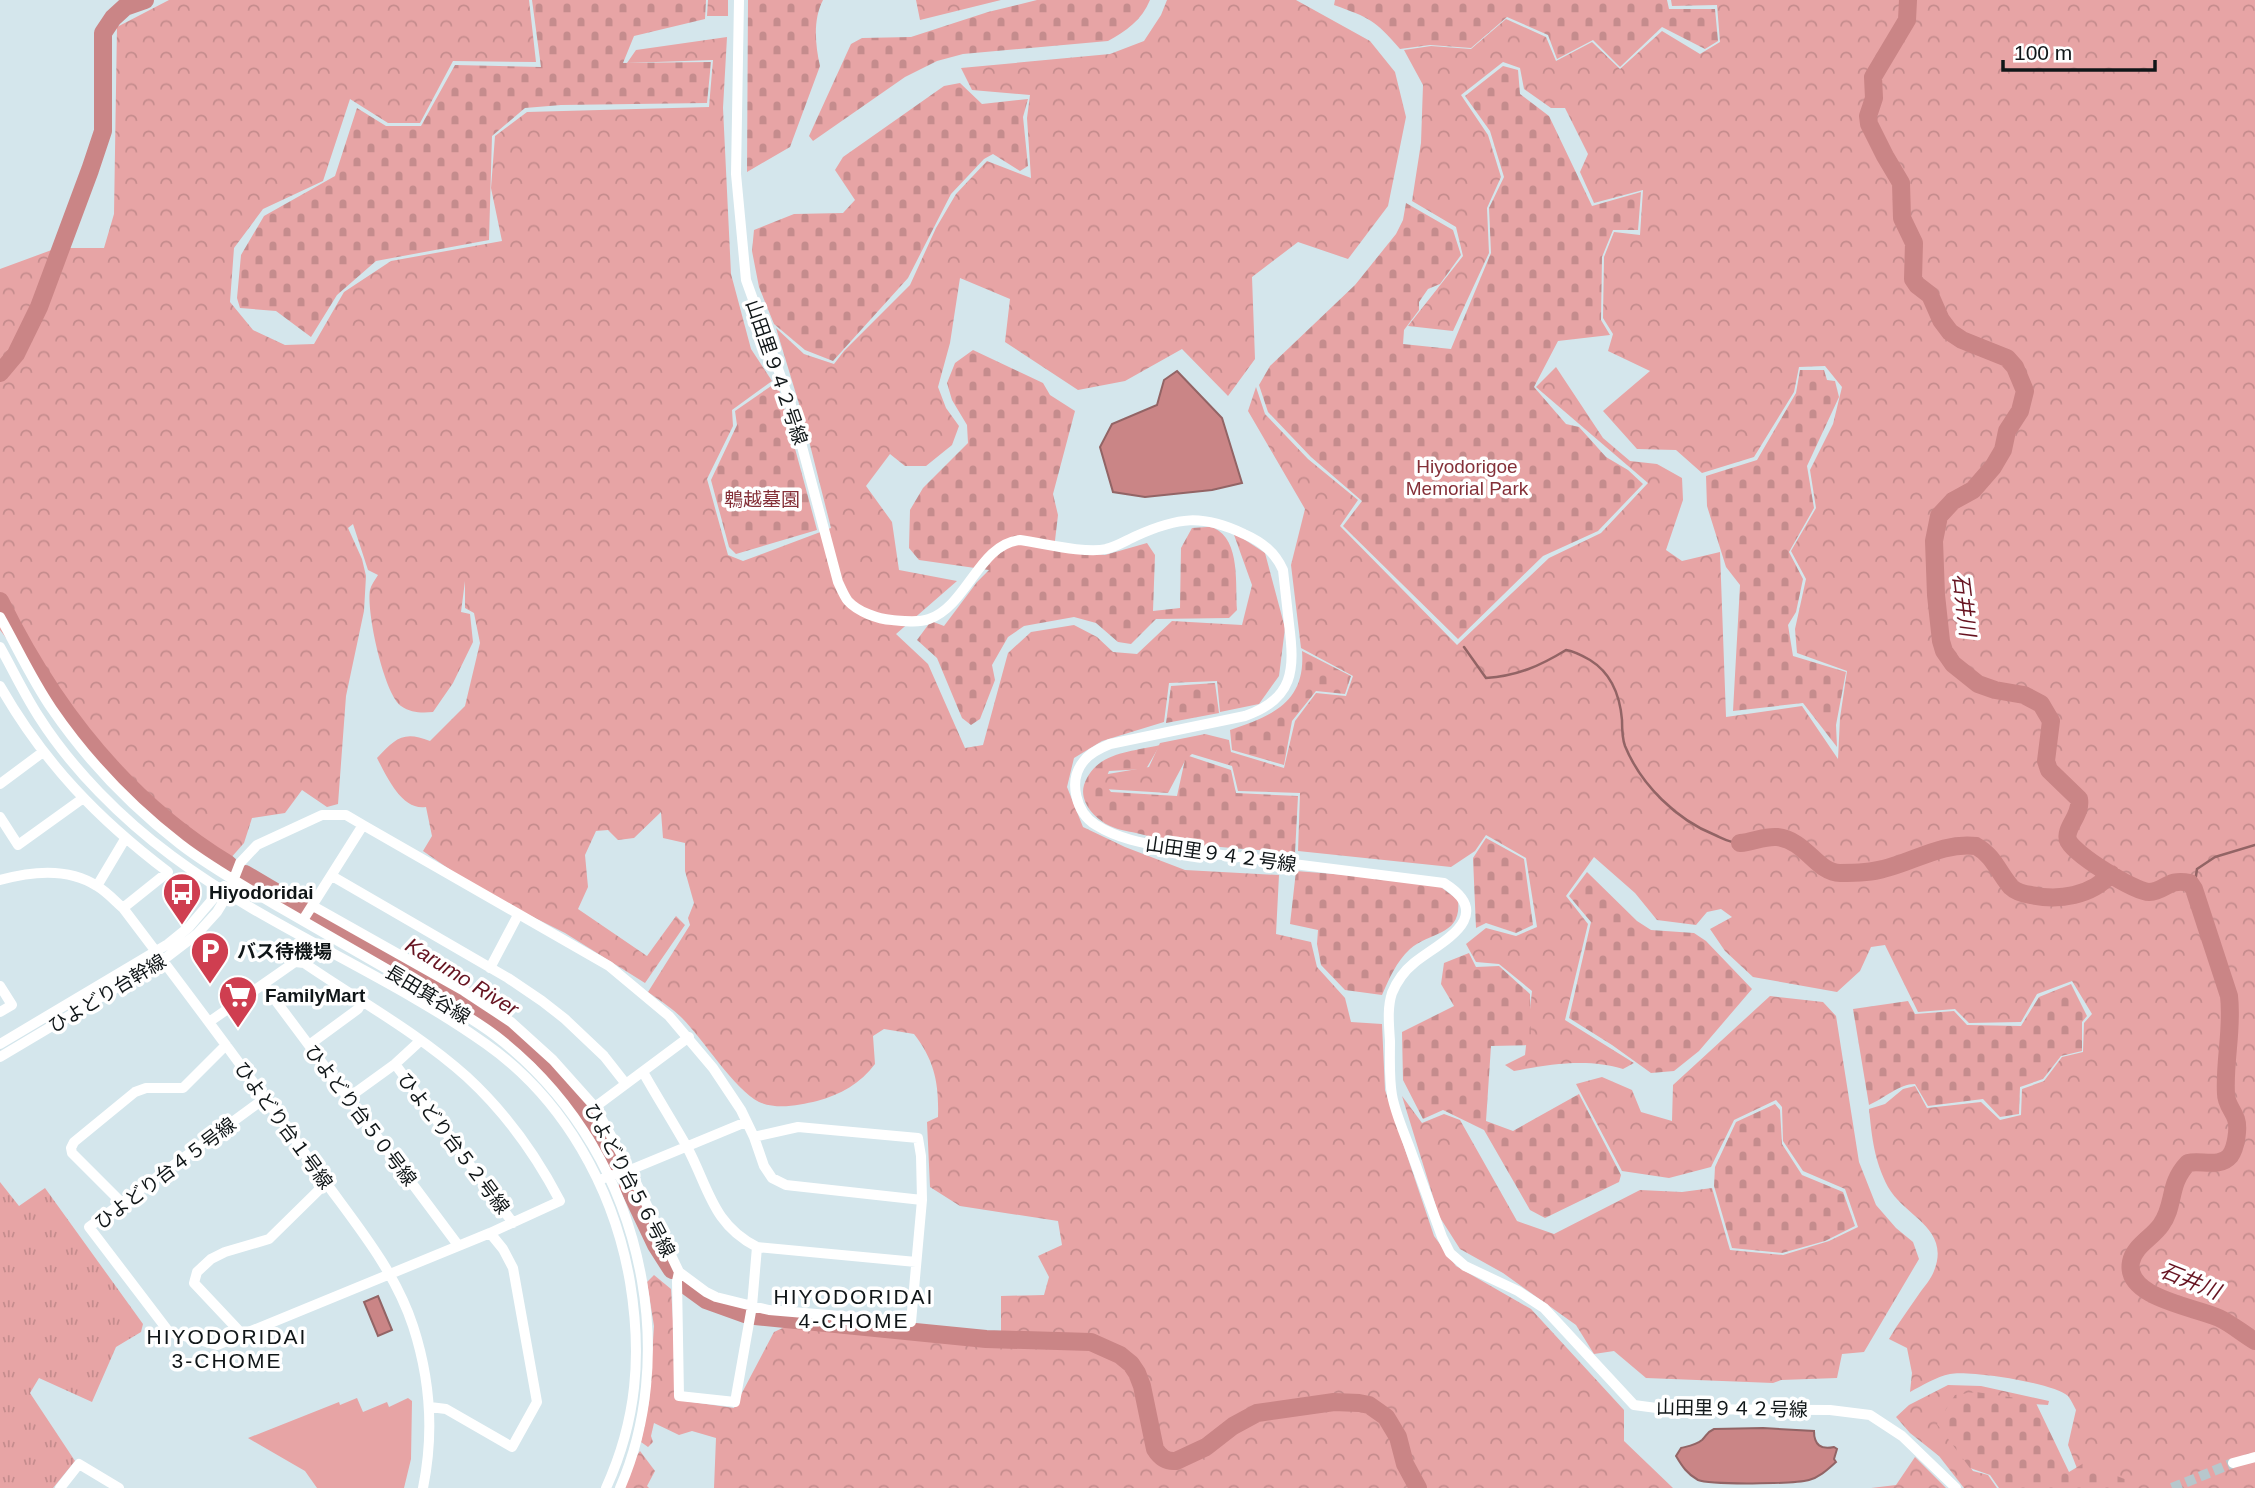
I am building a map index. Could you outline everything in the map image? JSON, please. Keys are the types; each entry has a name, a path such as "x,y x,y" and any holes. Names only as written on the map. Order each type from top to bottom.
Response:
{"street":[{"name":"山田里９４２号線","path":"739,0 736,174 746,280 791,405 838,582 848,601 867,614 887,620 930,619 951,605 972,576 1000,547 1010,541 1092,550 1107,549 1158,526 1187,520 1222,523 1261,542 1278,560 1283,570 1293,653 1291,671 1281,694 1261,711 1245,716 1110,744 1095,751 1081,764 1075,779 1077,801 1086,817 1096,825 1132,841 1175,849 1444,883 1455,890 1463,901 1465,910 1461,928 1402,974 1393,992 1389,1015 1392,1096 1450,1253 1465,1266 1544,1308 1634,1405 1664,1409 1830,1410 1870,1415 1902,1436 1956,1488"},
{"name":"長田箕谷線","path":"0,617 52,708 105,777 180,844 233,880 451,1007 494,1035 523,1059 555,1092 576,1119 610,1176 636,1245 648,1314 644,1404 620,1488"},
{"name":"長田箕谷線","path":"0,647 39,717 93,787 170,854 224,891 446,1018 488,1045 545,1098 566,1125 598,1180 623,1248 635,1315 633,1402 627,1436 606,1488"},
{"path":"0,686 4,703 82,799 125,839 168,872 123,908"},
{"path":"0,784 43,752"},
{"path":"0,817 18,845 82,799"},
{"path":"233,880 240,863 257,845 322,815 346,815 609,966 669,1016 713,1068 746,1122 764,1166 772,1178 786,1185 922,1200"},
{"path":"303,920 363,825"},
{"path":"97,886 125,839"},
{"name":"ひよどり台１号線","path":"0,880 21,874 56,872 97,886 123,908 265,1098 390,1273 413,1325 430,1407 428,1464 423,1488"},
{"path":"331,876 490,968 565,1018 604,1056 626,1084"},
{"name":"ひよどり台幹線","path":"0,1057 160,956 233,880"},
{"name":"ひよどり台５６号線","path":"313,906 464,991 511,1022 553,1060 596,1107 679,1272 716,1297 752,1306 911,1322 922,1200 918,1138 798,1127 754,1137"},
{"path":"490,968 518,915"},
{"name":"ひよどり台幹線","path":"0,1044 160,956"},
{"path":"209,1022 295,962 304,963 420,1041 395,1064 348,1098"},
{"name":"ひよどり台５０号線","path":"264,985 458,1245"},
{"path":"0,986 12,1004 0,1012"},
{"path":"309,1045 358,1009 362,1002"},
{"path":"596,1107 689,1037"},
{"name":"ひよどり台４５号線","path":"265,1098 89,1227 169,1332 217,1345 490,1233 560,1201 530,1148 503,1115 467,1077 420,1041"},
{"path":"122,1203 72,1153 74,1142 135,1093 146,1088 183,1088 226,1045"},
{"name":"ひよどり台５２号線","path":"395,1064 513,1223"},
{"path":"643,1072 687,1147 720,1216 741,1238 757,1247 916,1262"},
{"path":"598,1180 630,1170 746,1122"},
{"path":"243,1334 194,1283 197,1272 211,1259 225,1252 270,1239 326,1183"},
{"path":"430,1407 446,1409 512,1447 537,1402 513,1268 490,1233"},
{"path":"679,1272 679,1396 735,1402 752,1306 757,1247"},
{"path":"2233,1463 2255,1457"},
{"path":"60,1488 79,1464 118,1488"}],"green space":[{"path":"169,0 529,0 536,62 453,61 420,123 388,123 350,99 323,181 263,209 234,248 230,302 253,330 285,345 314,344 344,292 391,261 502,241 491,188 495,136 527,112 709,107 713,60 627,63 636,50 727,37 723,108 731,274 751,349 772,381 732,410 733,426 707,479 728,555 743,561 831,528 803,417 776,328 804,354 834,364 910,285 936,228 956,194 987,161 1031,178 1027,118 1030,95 972,90 961,68 1110,54 1144,41 1161,15 1167,0 1296,0 1370,41 1395,72 1406,117 1388,206 1348,259 1298,242 1252,277 1255,359 1228,396 1182,349 1125,381 1078,390 1005,342 1010,299 960,278 950,343 938,387 946,408 959,426 952,445 926,466 905,466 890,454 866,486 892,522 899,570 957,581 896,634 928,664 965,748 983,745 1008,653 1031,632 1074,625 1097,637 1113,652 1137,654 1172,621 1242,625 1252,585 1233,532 1265,553 1285,628 1279,676 1259,704 1220,712 1217,681 1169,683 1164,722 1102,741 1074,758 1067,787 1083,827 1125,847 1185,870 1279,875 1276,934 1311,942 1317,967 1345,998 1351,1022 1382,1024 1385,1090 1434,1236 1456,1266 1531,1309 1624,1410 1624,1441 1673,1488 714,1488 716,1438 692,1431 679,1435 654,1423 651,1436 653,1442 648,1447 641,1442 649,1402 654,1326 647,1282 654,1275 671,1289 678,1400 734,1408 774,1332 787,1326 1001,1334 1001,1296 1044,1295 1049,1277 1038,1256 1062,1245 1058,1221 960,1206 930,1187 927,1122 938,1117 938,1094 931,1063 914,1034 884,1029 873,1036 875,1064 869,1071 842,1092 810,1103 773,1106 759,1102 740,1087 682,1018 648,992 690,925 688,918 694,903 685,871 685,843 663,838 661,812 634,838 618,840 608,830 596,831 585,855 588,887 578,909 647,956 676,916 685,925 645,983 565,933 481,891 423,851 432,836 426,807 410,804 396,791 377,758 400,738 413,736 430,741 465,706 480,643 474,613 465,608 465,581 461,612 470,614 473,642 453,683 433,712 417,712 405,708 388,686 374,633 369,601 372,584 378,575 368,570 353,524 348,528 362,559 366,576 364,611 346,696 338,804 327,807 302,790 285,813 252,818 244,843 229,860 182,836 83,739 0,630 0,269 57,248 104,248 114,214 117,27"},
{"path":"532,0 706,0 705,19 634,36 623,63 711,62 707,103 525,108 492,136 489,240 376,261 337,295 311,337 276,311 240,308 237,298 241,255 264,216 335,176 357,108 386,126 421,126 455,65 541,67"},
{"path":"708,0 728,0 728,16 707,16"},
{"path":"748,0 823,0 816,32 820,66 790,147 747,172"},
{"path":"916,0 1001,0 920,20"},
{"path":"1037,0 1150,0 1133,24 1108,41 963,54 937,61 905,77 813,141 809,136 851,44 862,38 911,37 988,12"},
{"path":"1335,0 1667,0 1669,9 1715,9 1718,41 1705,49 1662,27 1620,67 1593,40 1557,59 1548,35 1507,17 1471,48 1430,45 1400,49 1378,26 1334,5"},
{"path":"1671,0 2255,0 2255,1488 2110,1488 2078,1471 2068,1445 2076,1410 2068,1396 2030,1382 1960,1373 1940,1377 1910,1392 1912,1373 1907,1348 1889,1339 1931,1277 1938,1256 1931,1233 1896,1197 1883,1177 1874,1149 1869,1109 1885,1104 1903,1089 1915,1086 1927,1108 1981,1102 2000,1120 2021,1115 2022,1089 2044,1081 2062,1057 2083,1052 2084,1023 2092,1014 2072,981 2037,994 2021,1022 1969,1023 1955,1009 1918,1012 1885,945 1871,947 1860,971 1837,992 1753,977 1725,951 1710,929 1732,917 1721,909 1707,912 1696,925 1657,920 1635,893 1594,857 1566,896 1588,924 1565,1020 1634,1063 1623,1069 1583,1063 1555,1064 1514,1071 1505,1065 1525,1055 1532,991 1499,964 1476,962 1466,944 1486,928 1516,936 1537,927 1526,858 1486,835 1475,851 1451,867 1298,851 1300,793 1238,791 1232,766 1192,754 1186,759 1168,793 1104,789 1102,775 1149,767 1160,743 1205,734 1229,740 1231,752 1284,768 1295,721 1316,693 1346,696 1353,676 1301,648 1291,565 1305,509 1248,411 1256,387 1265,414 1308,459 1358,500 1340,526 1457,645 1549,558 1601,533 1648,483 1536,387 1556,367 1603,438 1630,461 1657,464 1682,478 1683,500 1666,550 1682,561 1720,552 1726,717 1802,706 1838,759 1840,718 1847,671 1797,653 1795,629 1806,579 1791,551 1816,508 1810,470 1833,424 1842,387 1825,366 1799,367 1794,392 1754,457 1702,473 1676,450 1637,449 1603,411 1650,371 1608,351 1613,334 1603,318 1604,257 1614,232 1640,235 1643,190 1594,203 1580,172 1588,154 1565,108 1551,108 1524,89 1520,68 1503,62 1461,95 1488,135 1501,177 1487,208 1489,253 1453,331 1408,326 1463,256 1456,227 1412,201 1421,143 1423,85 1404,50 1431,46 1471,49 1506,19 1546,37 1556,61 1592,42 1620,69 1662,31 1700,54 1720,42 1717,5 1672,6"},
{"name":"Hiyodorigoe Memorial Park","path":"1503,66 1518,70 1520,94 1549,116 1592,206 1641,192 1638,230 1613,230 1602,257 1601,320 1610,335 1558,341 1534,387 1566,424 1579,427 1606,457 1628,470 1643,484 1598,531 1543,556 1458,639 1343,526 1362,501 1311,457 1268,412 1259,385 1270,366 1355,285 1396,234 1403,220 1406,203 1453,230 1461,255 1440,284 1428,289 1419,302 1419,310 1404,330 1403,344 1451,349 1491,253 1489,208 1504,177 1490,131 1465,96"},
{"path":"960,83 982,104 1028,99 1023,117 1028,166 1020,171 993,154 984,159 951,194 908,278 833,361 805,350 774,324 759,287 752,251 754,230 794,214 843,213 855,200 835,170 843,157 944,86"},
{"path":"973,350 1043,383 1050,395 1075,411 1053,494 1058,515 1054,549 1105,555 1147,543 1155,555 1153,611 1180,608 1181,548 1192,528 1214,528 1223,534 1233,553 1237,610 1229,618 1156,619 1131,644 1118,642 1096,623 1074,617 1024,626 1008,637 992,665 995,680 980,719 971,725 962,718 937,658 917,640 931,621 944,626 989,570 919,560 909,548 910,510 923,488 968,443 967,425 952,400 947,383 955,363"},
{"path":"1800,370 1824,370 1827,380 1835,381 1839,397 1807,466 1814,508 1789,552 1803,579 1796,612 1788,625 1793,656 1846,672 1836,725 1837,747 1803,703 1733,711 1740,585 1726,567 1707,506 1706,476 1757,460 1796,393"},
{"name":"鵯越墓園","path":"777,382 817,530 736,554 729,547 711,480 737,425 735,411"},
{"path":"1302,651 1351,676 1345,694 1316,691 1292,721 1284,765 1232,750 1230,730 1260,719 1292,695 1302,668"},
{"path":"1215,683 1219,713 1166,723 1171,686"},
{"path":"1160,745 1146,769 1109,771 1104,783 1111,792 1177,796 1186,755 1231,770 1236,793 1298,796 1295,853 1155,838 1110,826 1099,819 1084,798 1084,785 1089,774 1096,766 1115,755"},
{"path":"1486,838 1524,859 1533,925 1516,933 1486,923 1476,928 1473,858"},
{"path":"1296,871 1434,882 1458,900 1458,912 1450,927 1418,943 1405,954 1393,971 1382,995 1345,990 1321,965 1317,944 1318,930 1290,924"},
{"path":"1587,872 1637,921 1651,930 1694,933 1706,941 1752,989 1699,1051 1674,1071 1651,1073 1569,1018 1591,922 1569,896"},
{"path":"1469,953 1476,967 1499,966 1530,994 1531,1045 1491,1046 1486,1121 1513,1131 1579,1094 1621,1175 1619,1182 1545,1218 1530,1210 1484,1130 1443,1110 1423,1119 1403,1080 1402,1032 1454,1006 1441,984 1444,963"},
{"path":"2071,984 2087,1016 2082,1022 2082,1051 2061,1056 2043,1079 2020,1087 2019,1114 2000,1117 1983,1099 1928,1106 1915,1084 1898,1089 1869,1105 1853,1009 1908,1001 1915,1014 1954,1011 1967,1025 2021,1026 2039,997"},
{"path":"1770,996 1823,1002 1836,1016 1859,1162 1876,1205 1896,1228 1913,1242 1919,1259 1864,1352 1842,1354 1837,1378 1781,1380 1773,1383 1646,1378 1614,1351 1594,1354 1576,1325 1503,1273 1460,1249 1439,1216 1402,1096 1422,1123 1444,1114 1460,1120 1517,1221 1554,1234 1640,1190 1682,1192 1712,1188 1730,1250 1783,1255 1829,1241 1858,1227 1845,1189 1803,1171 1783,1141 1782,1107 1776,1100 1734,1120 1711,1167 1669,1178 1622,1171 1576,1084 1602,1077 1632,1090 1641,1112 1672,1121 1673,1085"},
{"path":"1775,1104 1780,1110 1782,1144 1802,1175 1843,1192 1855,1226 1825,1241 1782,1253 1732,1248 1714,1186 1715,1167 1736,1122"},
{"path":"0,1182 19,1206 45,1188 143,1324 141,1332 116,1347 92,1402 39,1378 30,1393 75,1461 53,1488 0,1488"},
{"path":"1948,1385 1981,1386 2049,1401 2048,1405 2032,1404 1939,1424 1973,1471 1988,1475 1997,1488 1964,1488 1939,1456 1910,1433 1896,1417 1909,1405"},
{"path":"1976,1392 2035,1401 2069,1472 2084,1463 2132,1482 2132,1488 1999,1488 1990,1475 1970,1468 1937,1424 1955,1395"},
{"path":"357,1398 363,1412 387,1402 389,1407 408,1398 412,1401 411,1459 404,1488 317,1488 305,1471 248,1438 339,1402 340,1405"},
{"path":"640,1451 655,1471 647,1486 649,1488 625,1488 633,1461"},
{"path":"1915,1457 1946,1488 1871,1488 1896,1485"}],"shaded area":[{"path":"1177,371 1222,418 1242,483 1212,490 1145,497 1113,492 1100,447 1112,424 1157,405 1164,380"},
{"path":"378,1296 392,1330 378,1336 364,1302"},
{"path":"1714,1429 1814,1431 1819,1445 1837,1449 1834,1459 1836,1462 1809,1480 1718,1483 1694,1478 1676,1456 1681,1448 1697,1443"}],"waterway":[{"path":"0,373 16,354 39,307 103,131 103,33 125,7 145,0"},
{"name":"石井川","path":"1908,0 1907,20 1873,77 1874,98 1868,116 1869,124 1901,183 1902,218 1914,243 1913,279 1930,295 1941,320 1950,332 1962,340 2007,358 2015,367 2025,391 2020,411 2007,431 2003,450 1993,467 1973,490 1953,501 1939,516 1934,541 1941,641 1953,664 1978,684 2024,695 2041,704 2051,721 2046,761 2049,770 2079,799 2078,810 2067,835 2080,854 2105,871 2142,890 2155,891 2176,882 2190,883 2194,889 2229,996 2226,1094 2236,1119 2236,1138 2232,1152 2226,1160 2216,1163 2188,1163 2181,1171 2166,1217 2133,1256 2132,1274 2150,1293 2219,1318 2255,1341"},
{"name":"Karumo River","path":"0,601 43,678 95,749 157,812 228,864"},
{"path":"1464,647 1486,678 1528,669 1566,650 1590,660 1604,671 1617,694 1625,746 1650,787 1687,820 1724,839 1740,843"},
{"path":"1740,843 1772,837 1787,839 1825,868 1840,873 1878,870 1951,847 1976,846 1992,859 2013,888 2042,897 2063,897 2084,892 2111,874"},
{"path":"2194,889 2197,869 2215,857 2255,845"},
{"name":"Karumo River","path":"245,874 306,910"},
{"name":"Karumo River","path":"316,916 468,1002 541,1057 601,1132 617,1163"},
{"name":"Karumo River","path":"628,1186 656,1245 672,1270"},
{"name":"Karumo River","path":"684,1284 706,1300 745,1314"},
{"name":"Karumo River","path":"755,1316 986,1339 1091,1342 1120,1355 1137,1373 1155,1449 1161,1457 1169,1461 1176,1461 1206,1447 1233,1426 1257,1413 1334,1402 1369,1405 1386,1417 1398,1437 1405,1464 1418,1488"}],"tunnel":[{"path":"2172,1488 2233,1463"}],"place":[{"name":"Hiyodoridai","path":"182,926"},
{"name":"バス待機場","path":"210,985"},
{"name":"FamilyMart","path":"238,1029"}],"district":[{"name":"HIYODORIDAI 4-CHOME","path":"854,1309"},
{"name":"HIYODORIDAI 3-CHOME","path":"227,1349"}]}
